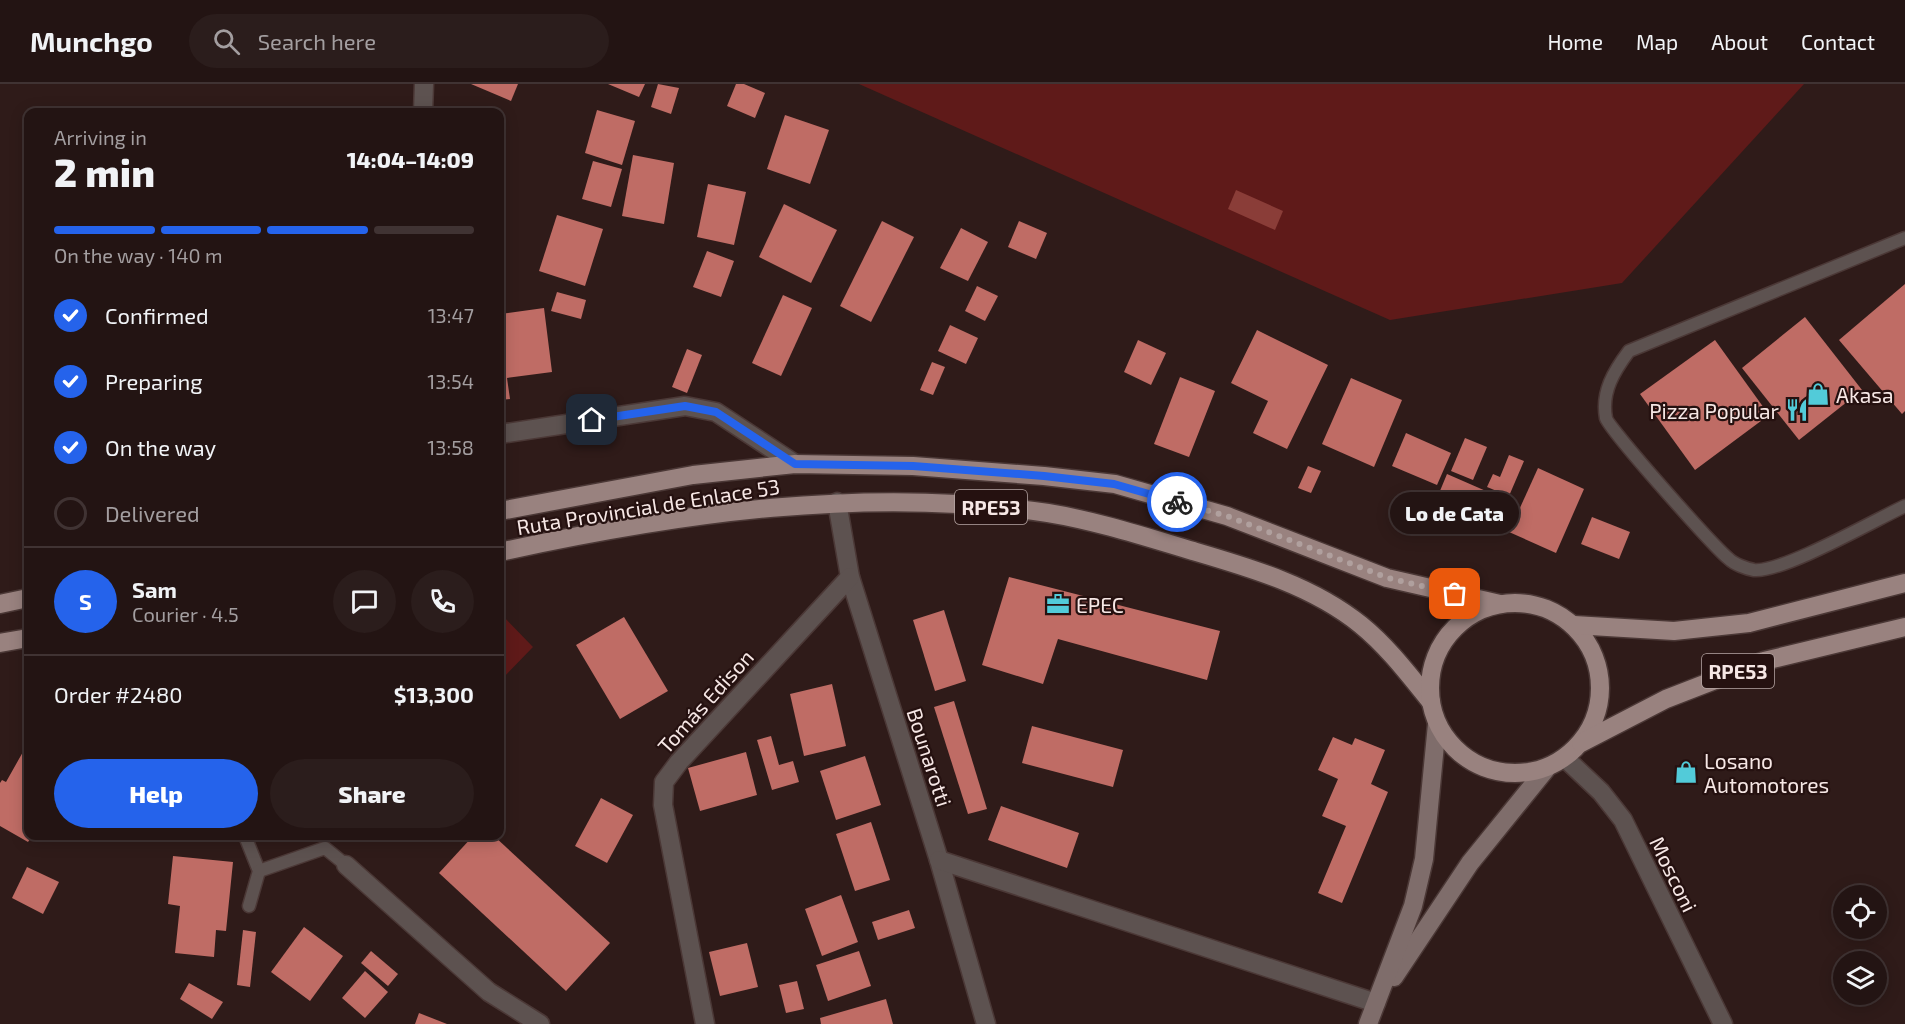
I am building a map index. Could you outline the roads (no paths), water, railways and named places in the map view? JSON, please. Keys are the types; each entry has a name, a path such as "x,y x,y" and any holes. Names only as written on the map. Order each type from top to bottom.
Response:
{"main road":[{"name":"Ruta Provincial de Enlace 53","path":"504,510 693,475 795,464 913,466 1044,476 1114,484 1227,516 1388,578 1500,604"},
{"name":"Ruta Provincial de Enlace 53","path":"504,551 653,524 837,502 988,506 1051,514 1137,534 1293,584 1360,624 1396,659 1431,702"},
{"name":"RPE53","path":"1574,625 1674,631 1749,623 1905,582"},
{"path":"0,603 24,599"},
{"name":"RPE53","path":"1581,743 1597,714 1601,682 1593,651 1574,625 1558,614 1539,606 1520,602 1500,604 1474,613 1454,629 1439,650 1431,676 1431,702 1437,724 1452,746 1471,762 1495,772 1520,774 1546,769 1565,758 1581,743 1666,699 1764,662 1905,627"},
{"path":"0,643 24,639"},
{"path":"1368,1024 1413,906 1424,859 1437,724"},
{"path":"1376,1003 1470,862 1546,769"}],"street":[{"path":"423,108 424,84"},
{"path":"504,433 685,406 716,412 795,464"},
{"name":"Bounarotti","path":"837,502 850,577 939,860 986,1024"},
{"name":"Tomás Edison","path":"705,1024 663,805 664,782 850,577"},
{"name":"Mosconi","path":"1565,758 1601,792 1623,820 1723,1024"},
{"path":"939,860 1376,1003"},
{"path":"346,865 489,992 540,1024"}],"lane":[{"path":"1905,238 1629,351 1605,392 1606,420 1710,541 1731,562 1755,570 1783,564 1905,506"},
{"path":"247,840 260,871 249,906"},
{"path":"260,871 325,848 346,865"}],"place":[{"name":"Akasa","path":"1818,394"},
{"name":"Pizza Popular","path":"1797,410"},
{"name":"Lo de Cata","path":"1455,594"},
{"name":"EPEC","path":"1058,604"},
{"name":"Losano Automotores","path":"1686,772"}]}
